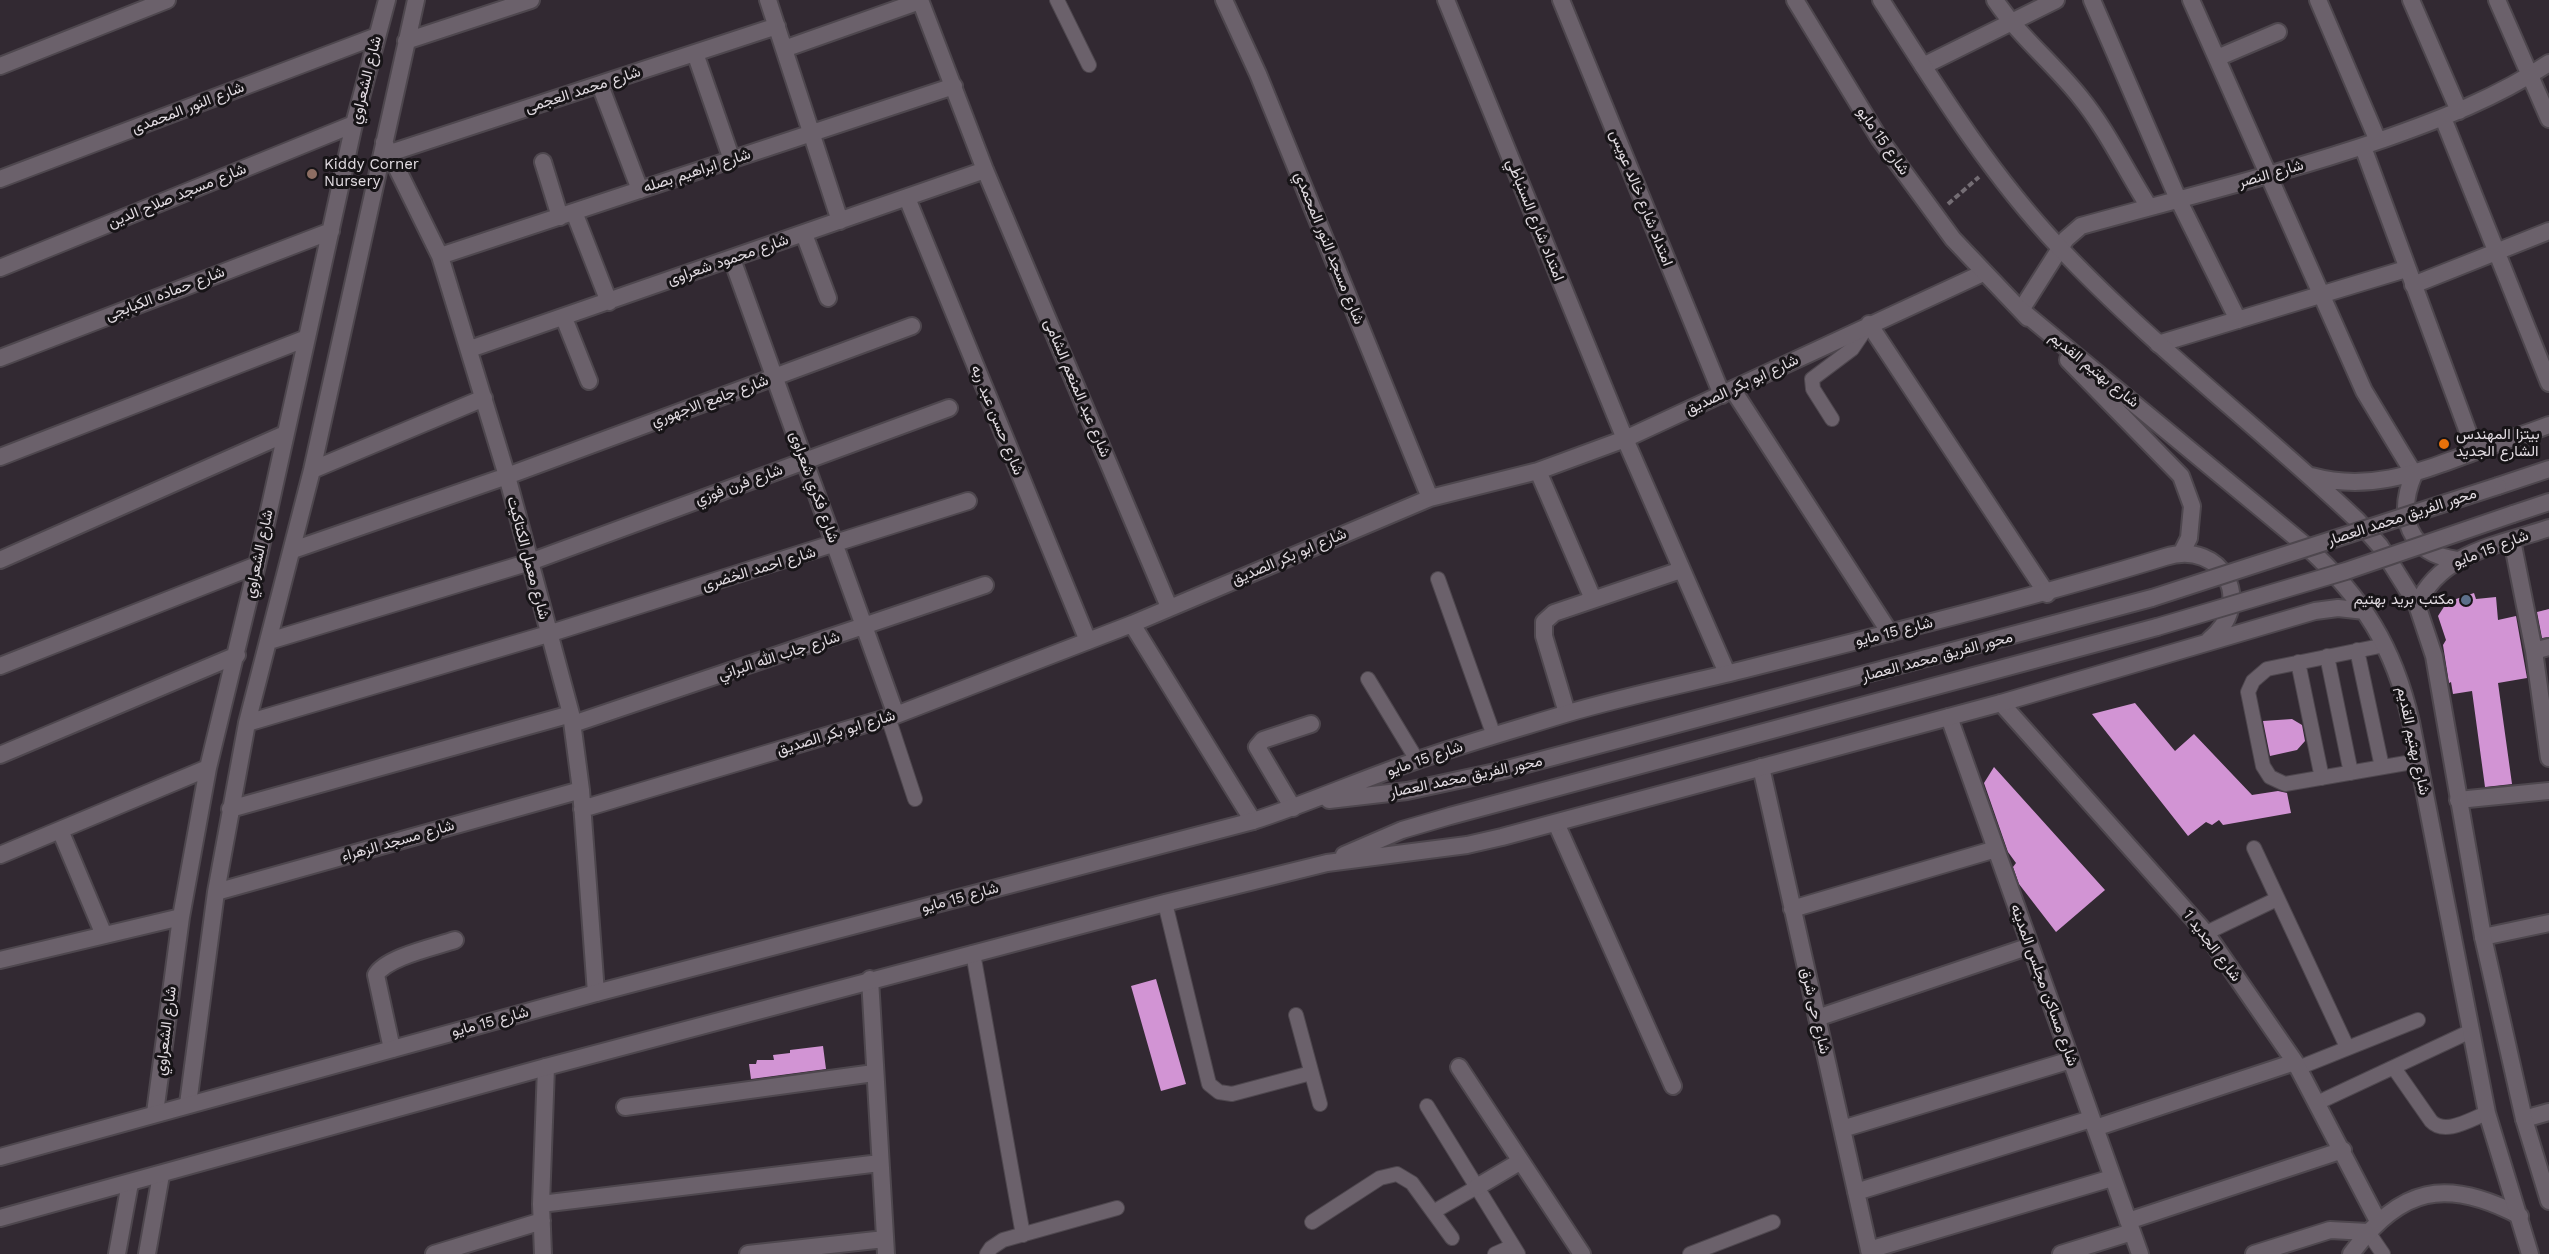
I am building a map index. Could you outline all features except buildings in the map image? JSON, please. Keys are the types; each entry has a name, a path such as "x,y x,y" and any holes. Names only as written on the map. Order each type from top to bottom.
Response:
{"street":[{"path":"0,66 167,0"},
{"name":"شارع الشعراوي","path":"155,1113 181,917 208,768 237,655 354,124 387,0"},
{"name":"شارع الشعراوي","path":"188,1104 216,892 247,723 312,470 387,148 406,41 416,0"},
{"path":"406,41 531,0"},
{"path":"768,0 840,221"},
{"name":"شارع مسجد النور المحمدي","path":"1224,0 1258,74 1430,498"},
{"name":"امتداد شارع السنباطي","path":"1446,0 1625,439 1727,673"},
{"name":"امتداد شارع خالد عويس","path":"1561,0 1727,393 1890,633"},
{"name":"شارع 15 مايو","path":"0,1157 596,993 1253,821 1313,801 1417,760 1567,713 2047,594 2182,552 2189,538 2192,514 2188,490 2181,476 1983,273 1936,215 1879,138 1795,0"},
{"path":"1881,0 1990,167 2060,248 2158,344 2357,520 2380,546 2417,604 2434,656 2483,937 2524,1119 2549,1202"},
{"path":"1995,0 2010,23 2060,72 2083,100 2149,207"},
{"path":"1923,66 2056,0"},
{"path":"2091,0 2178,199 2238,320"},
{"path":"2191,0 2364,391 2414,474 2405,511 2410,530 2421,546 2437,557 2457,560"},
{"path":"2318,0 2370,144 2406,269 2475,451"},
{"path":"2411,0 2459,111"},
{"path":"2497,0 2549,119"},
{"path":"784,49 920,1"},
{"name":"شارع عبد المنعم الشامى","path":"920,1 985,170 1169,607"},
{"name":"شارع محمد العجمى","path":"387,148 600,85 777,26"},
{"path":"2217,58 2277,32"},
{"name":"شارع النور المحمدى","path":"0,179 377,36"},
{"path":"695,53 732,160"},
{"name":"شارع النصر","path":"2021,310 2060,248 2073,231 2081,226 2268,176 2370,144 2459,111 2549,63"},
{"path":"600,85 640,190"},
{"name":"شارع ابراهيم بصله","path":"440,256 954,86"},
{"path":"2443,118 2549,383"},
{"name":"شارع مسجد صلاح الدين","path":"0,267 354,124"},
{"name":"شارع معمل الكتاكيت","path":"387,148 440,256 507,476 572,719 581,790 596,993"},
{"path":"543,162 609,302"},
{"name":"شارع محمود شعراوى","path":"470,349 985,170"},
{"name":"شارع حسن عبد ربه","path":"907,198 1088,641"},
{"name":"شارع حماده الكبابجى","path":"0,358 330,231"},
{"path":"2413,285 2549,231"},
{"path":"804,234 828,298"},
{"name":"شارع فكري شعراوى","path":"732,259 866,627 892,716"},
{"path":"2158,344 2406,269"},
{"name":"شارع ابو بكر الصديق","path":"582,809 892,716 1132,624 1430,498 1538,471 1625,439 1983,273"},
{"name":"شارع بهتيم القديم","path":"2021,310 2306,546 2348,588 2385,645 2402,682 2487,1113 2520,1216 2529,1254"},
{"path":"564,318 589,381"},
{"path":"1869,324 2047,594"},
{"name":"شارع جامع الاجهوري","path":"293,550 507,476 912,326"},
{"path":"0,457 307,338"},
{"path":"312,470 484,398"},
{"name":"شارع فرن فوزي","path":"269,641 530,562 949,408"},
{"path":"2309,476 2364,484 2414,474 2549,425"},
{"path":"0,560 285,434"},
{"name":"محور الفريق محمد العصار","path":"1313,801 1407,791 1500,771 1853,680 2152,598 2549,469"},
{"path":"1538,471 1593,599"},
{"name":"شارع احمد الخضرى","path":"247,723 548,634 836,545 968,501"},
{"name":"محور الفريق محمد العصار","path":"1327,863 1402,830 2157,627 2346,572 2549,502"},
{"name":"شارع 15 مايو","path":"2417,604 2432,579 2457,560 2549,528"},
{"path":"2512,540 2542,649 2548,749"},
{"path":"2182,552 2206,557 2225,574 2230,585 2231,604 2226,622 2208,640"},
{"path":"0,666 257,565"},
{"path":"1567,713 1544,636 1544,622 1554,613 1681,570"},
{"name":"شارع جاب الله البراني","path":"230,809 572,719 866,627 985,585"},
{"path":"0,1218 870,979 1165,903 1327,863 1467,845 2001,703 2208,640 2315,611 2338,608 2365,611"},
{"path":"1132,624 1253,821"},
{"path":"0,754 237,655"},
{"name":"شارع الجديد 1","path":"2001,703 2206,933 2296,1065 2343,1150 2373,1226"},
{"name":"شارع مساكن مجلس المدينه","path":"1949,717 2140,1254"},
{"path":"1293,808 1257,747 1263,740 1311,724"},
{"path":"0,855 208,768"},
{"name":"شارع حى شرق","path":"1761,768 1869,1252"},
{"name":"شارع مسجد الزهراء","path":"216,892 581,790"},
{"path":"2458,800 2549,791"},
{"path":"1556,823 1673,1086"},
{"path":"60,830 104,935"},
{"path":"1792,909 1996,849"},
{"path":"0,960 181,917"},
{"path":"2483,937 2549,923"},
{"path":"392,1049 376,975 379,969 389,962 455,940"},
{"path":"1816,1018 2030,946"},
{"path":"748,1254 885,1246 870,979"},
{"path":"1842,1129 2071,1060"},
{"path":"1856,1192 2296,1065"},
{"path":"543,1254 542,1204 546,1067"},
{"path":"1459,1067 1582,1254"},
{"path":"625,1107 874,1073"},
{"path":"2524,1119 2549,1112"},
{"path":"2061,1254 2343,1150"},
{"path":"1477,1187 1521,1161"},
{"path":"542,1204 880,1163"},
{"path":"147,1254 161,1174"},
{"path":"1869,1252 2112,1178"},
{"path":"117,1254 130,1183"},
{"path":"2351,1254 2373,1226 2405,1202 2436,1193 2488,1201 2520,1216"},
{"path":"434,1254 542,1221"},
{"path":"2254,1254 2330,1230 2373,1226"}],"lane":[{"path":"1057,0 1089,65"},
{"path":"1832,419 1813,389 1812,379 1852,350 1869,324"},
{"path":"1438,579 1494,736"},
{"path":"2385,645 2267,669 2250,686 2248,692 2260,755 2266,771 2277,781 2285,784 2418,761"},
{"path":"2357,650 2382,767"},
{"path":"2327,656 2351,772"},
{"path":"2298,662 2322,778"},
{"path":"1368,679 1417,760"},
{"path":"892,716 915,799"},
{"path":"2254,848 2347,1047"},
{"path":"2206,933 2277,899"},
{"path":"1165,903 1209,1084 1219,1092 1233,1094 1311,1073"},
{"path":"973,953 1023,1234"},
{"path":"1296,1015 1320,1104"},
{"path":"2296,1065 2418,1020"},
{"path":"2316,1103 2471,1031"},
{"path":"2394,1068 2431,1121 2439,1127 2450,1127 2487,1113"},
{"path":"1427,1106 1515,1250 1495,1254"},
{"path":"1312,1222 1391,1174 1408,1179 1452,1238"},
{"path":"1433,1212 1477,1187"},
{"path":"987,1254 996,1243 1117,1208"},
{"path":"1690,1254 1715,1249 1773,1222"},
{"path":"2373,1226 2383,1254"}],"path":[{"path":"1936,215 1990,167"}],"place":[{"name":"Kiddy Corner Nursery","path":"312,174"},
{"name":"بيتزا المهندس الشارع الجديد","path":"2444,444"},
{"name":"مكتب بريد بهتيم","path":"2466,600"}]}
